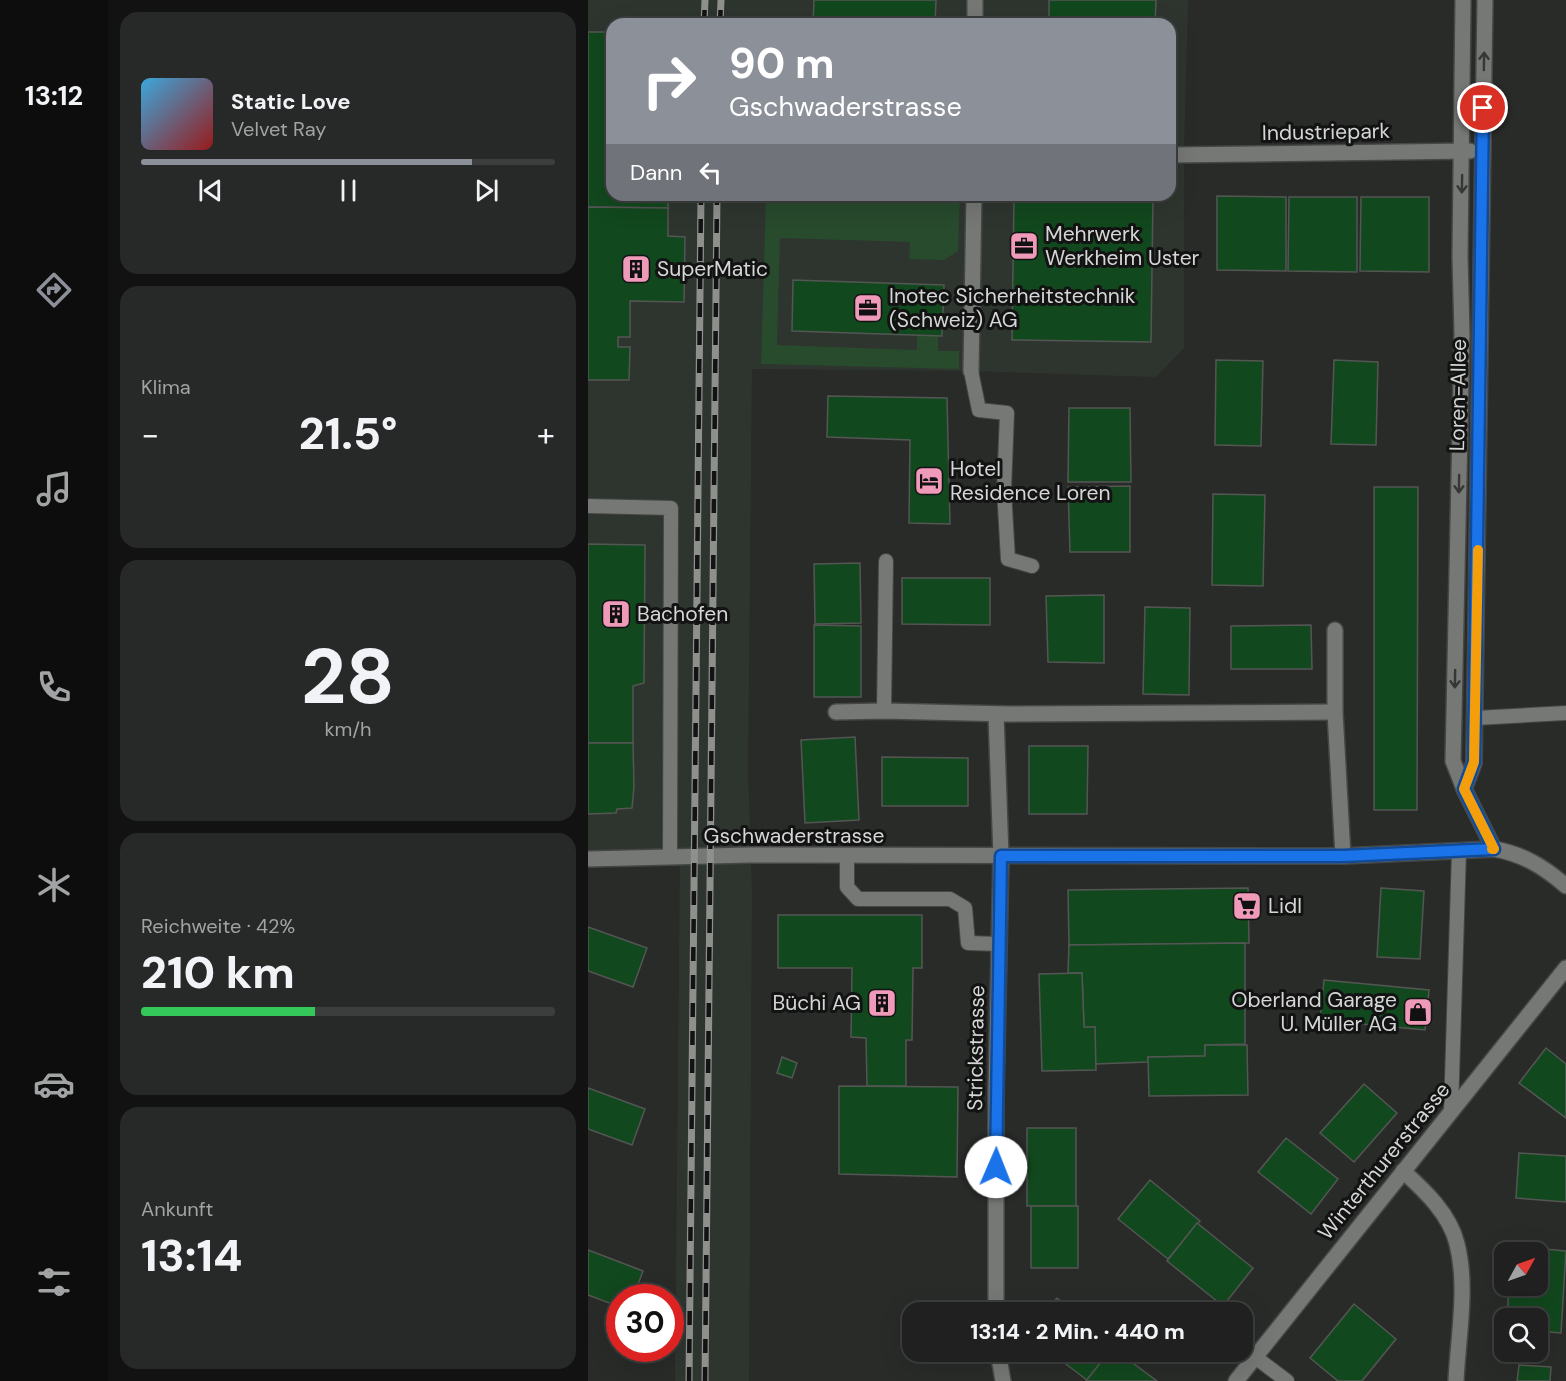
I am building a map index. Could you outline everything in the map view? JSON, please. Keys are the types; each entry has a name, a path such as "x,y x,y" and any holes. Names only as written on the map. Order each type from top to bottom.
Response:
{"street":[{"path":"975,0 975,18"},
{"name":"Loren-Allee","path":"1463,0 1460,256 1462,334 1453,761 1464,789 1494,849"},
{"name":"Loren-Allee","path":"1464,789 1474,762 1476,718 1485,0"},
{"name":"Industriepark","path":"1176,155 1482,151"},
{"path":"971,371 974,201"},
{"path":"1335,630 1335,712 1343,856"},
{"path":"836,712 996,714 1335,712"},
{"path":"996,714 1001,856"},
{"name":"Gschwaderstrasse","path":"588,859 750,855 847,857 1343,856 1494,849 1529,859 1566,886"},
{"name":"Strickstrasse","path":"996,1302 998,944 1001,856"},
{"name":"Winterthurerstrasse","path":"1236,1381 1566,968"},
{"path":"1403,1171 1437,1205 1457,1242 1461,1288 1456,1381"},
{"path":"1000,1362 1003,1381"}],"lane":[{"path":"971,371 980,410 1006,413 1004,490 1008,559 1032,566"},
{"path":"588,506 671,508 670,857"},
{"path":"884,711 886,561"},
{"path":"1476,718 1566,714"},
{"path":"1451,1111 1459,851"},
{"path":"847,857 847,887 858,898 950,899 965,908 968,943 998,944"},
{"path":"1255,1357 1287,1381"}],"shaded area":[{"path":"588,0 1188,0 1184,155 1184,348 1156,377 971,371 752,369 748,771 752,891 749,1381 675,1381 675,1362 684,1362 684,1284 676,1284 680,858 588,859"}],"green space":[{"path":"766,201 960,201 958,251 944,260 909,259 910,242 780,238 777,345 917,350 917,335 938,336 938,351 959,351 959,369 761,364"}],"building":[{"path":"814,0 936,0 935,18 813,18"},
{"path":"1049,0 1156,0 1155,18 1049,18"},
{"path":"588,32 606,32 606,201 668,201 668,208 588,207"},
{"path":"1217,196 1286,197 1286,271 1217,270"},
{"path":"1289,197 1357,197 1357,272 1288,271"},
{"path":"1361,197 1429,197 1429,272 1360,271"},
{"path":"1014,201 1153,201 1151,342 1012,340"},
{"name":"SuperMatic","path":"588,207 668,208 668,236 685,237 684,302 630,301 630,337 618,337 618,347 630,347 629,380 588,380"},
{"name":"Inotec Sicherheitstechnik (Schweiz) AG","path":"793,280 944,285 942,336 792,331"},
{"path":"1216,360 1263,361 1261,446 1215,445"},
{"path":"1334,360 1378,362 1376,445 1331,444"},
{"name":"Hotel Residence Loren","path":"828,396 947,398 950,524 909,523 910,440 827,437"},
{"path":"1069,408 1130,408 1131,482 1068,482"},
{"path":"1130,486 1130,552 1070,552 1068,487"},
{"path":"1374,487 1418,487 1417,810 1374,810"},
{"path":"1213,494 1265,495 1263,586 1212,585"},
{"name":"Bachofen","path":"588,544 645,545 644,683 633,686 633,743 588,743"},
{"path":"860,563 861,623 815,624 814,564"},
{"path":"902,578 990,578 990,625 902,624"},
{"path":"1104,595 1104,663 1048,662 1046,596"},
{"path":"1145,607 1190,608 1189,695 1143,694"},
{"path":"814,625 861,626 861,697 814,697"},
{"path":"1311,625 1312,669 1231,669 1231,626"},
{"path":"855,737 859,820 805,823 801,740"},
{"path":"588,743 633,743 632,808 617,809 616,813 588,814"},
{"path":"1029,746 1088,746 1087,814 1029,814"},
{"path":"882,757 968,758 968,806 882,806"},
{"path":"1248,888 1249,943 1069,945 1068,890"},
{"path":"1381,888 1424,891 1420,959 1377,957"},
{"name":"Büchi AG","path":"778,915 922,915 922,968 913,968 912,1040 906,1040 906,1086 867,1086 866,1038 851,1037 852,968 778,968"},
{"path":"588,927 647,948 633,987 588,971"},
{"path":"1245,943 1245,1044 1205,1045 1205,1056 1148,1057 1148,1062 1095,1064 1095,1027 1084,1027 1082,973 1068,973 1069,945"},
{"path":"1082,973 1084,1027 1095,1027 1096,1070 1042,1071 1039,974"},
{"path":"1324,980 1429,990 1425,1030 1320,1020"},
{"path":"1205,1045 1247,1045 1248,1095 1149,1096 1148,1057 1205,1056"},
{"path":"1546,1048 1566,1064 1566,1118 1519,1083"},
{"path":"782,1057 797,1063 792,1078 777,1073"},
{"path":"1364,1084 1397,1113 1354,1162 1320,1133"},
{"path":"839,1086 958,1087 957,1177 839,1174"},
{"path":"588,1088 645,1109 632,1145 588,1129"},
{"path":"1027,1128 1076,1128 1076,1206 1027,1206"},
{"path":"1286,1138 1338,1179 1311,1214 1258,1172"},
{"path":"1519,1153 1566,1156 1566,1202 1516,1198"},
{"path":"1150,1180 1200,1221 1168,1259 1118,1219"},
{"path":"1031,1206 1078,1206 1078,1268 1031,1268"},
{"path":"1197,1223 1253,1268 1226,1302 1218,1302 1167,1261"},
{"path":"1548,1249 1566,1251 1561,1333 1548,1332 1548,1308 1508,1308 1508,1296 1548,1296"},
{"path":"588,1250 643,1271 638,1284 606,1284 606,1302 588,1295"},
{"path":"1354,1304 1396,1339 1362,1381 1338,1381 1310,1358"},
{"path":"1063,1362 1101,1362 1087,1380"},
{"path":"1101,1362 1131,1362 1157,1381 1086,1381"},
{"path":"1519,1365 1551,1367 1550,1381 1517,1381"}],"railway":[{"path":"704,18 705,0"},
{"path":"720,18 721,0"},
{"path":"689,1381 701,201"},
{"path":"705,1381 717,201"}],"slow traffic":[{"path":"1478,550 1474,762 1464,789 1494,849 1492,849"}],"place":[{"name":"Mehrwerk Werkheim Uster","path":"1024,246"},
{"name":"SuperMatic","path":"636,269"},
{"name":"Inotec Sicherheitstechnik (Schweiz) AG","path":"868,308"},
{"name":"Hotel Residence Loren","path":"929,481"},
{"name":"Bachofen","path":"616,614"},
{"name":"Lidl","path":"1247,906"},
{"name":"Büchi AG","path":"882,1003"},
{"name":"Oberland Garage U. Müller AG","path":"1418,1012"}],"route":[{"path":"996,1167 1001,856 1343,856 1494,849 1464,789 1474,762 1476,718 1483,108"}]}
